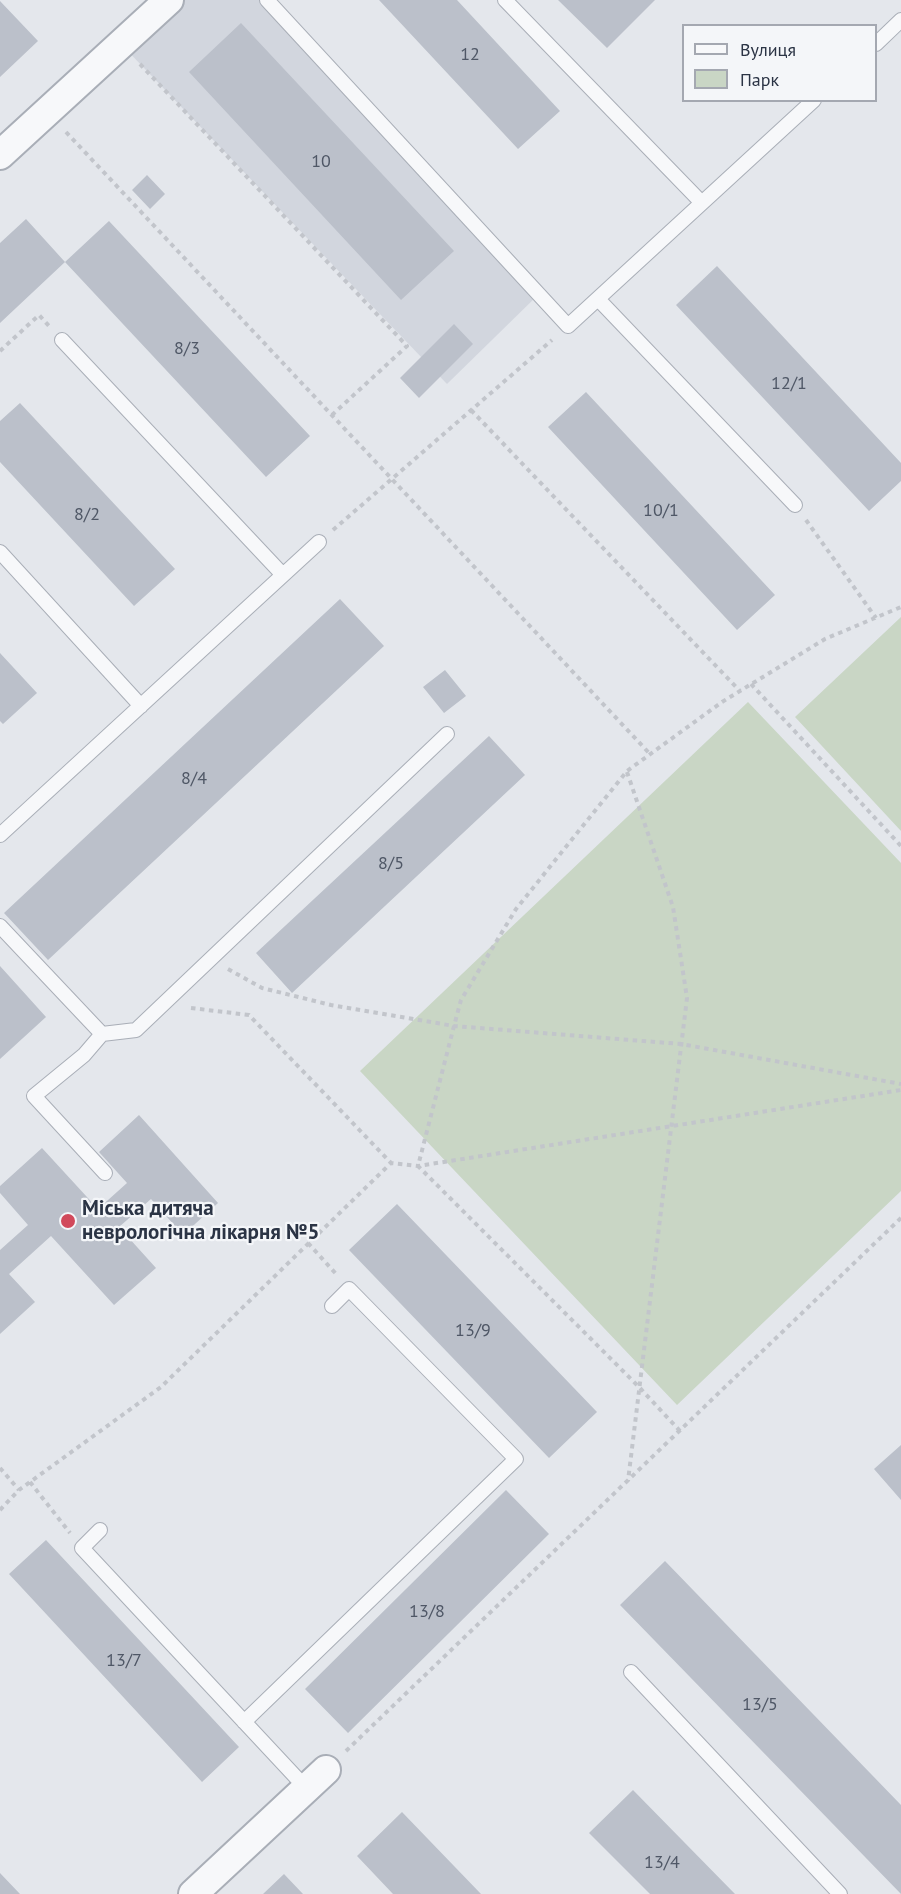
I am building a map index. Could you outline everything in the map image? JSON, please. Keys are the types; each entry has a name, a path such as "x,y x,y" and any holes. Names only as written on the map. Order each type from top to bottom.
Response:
{"street":[{"path":"0,155 169,0"},
{"path":"193,1894 316,1779"}],"lane":[{"path":"267,0 568,326 812,102"},
{"path":"505,0 702,203"},
{"path":"877,43 901,20"},
{"path":"598,299 795,505"},
{"path":"62,340 283,575"},
{"path":"0,835 319,542"},
{"path":"0,552 141,706"},
{"path":"105,1173 34,1096 84,1055 102,1034 136,1030 447,734"},
{"path":"0,927 102,1034"},
{"path":"244,1722 516,1459 349,1289 332,1306"},
{"path":"100,1530 82,1548 244,1722 316,1779"},
{"path":"631,1672 840,1894"}],"path":[{"path":"121,44 407,346 332,415"},
{"path":"47,111 650,754"},
{"path":"0,351 39,315 62,340"},
{"path":"319,542 568,326"},
{"path":"471,410 740,691"},
{"path":"795,505 876,618"},
{"path":"418,1166 461,1000 516,909 627,771 740,691 825,639 901,607"},
{"path":"751,684 901,846"},
{"path":"627,771 673,907 687,999 628,1482"},
{"path":"210,960 262,988 331,1005 454,1026 681,1044 901,1084"},
{"path":"163,1004 249,1015 391,1163 418,1166 901,1090"},
{"path":"0,1510 19,1490 161,1387 391,1163"},
{"path":"418,1166 680,1431"},
{"path":"316,1779 901,1218"},
{"path":"308,1243 349,1289"},
{"path":"0,1468 19,1490"},
{"path":"30,1482 82,1548"}],"shaded area":[{"path":"169,0 267,0 539,294 447,384 121,44"}],"green space":[{"path":"901,617 901,831 795,717"},
{"path":"748,702 901,863 901,1191 677,1405 360,1071"}],"building":[{"path":"379,0 457,0 560,111 518,149"},
{"path":"558,0 655,0 607,48"},
{"path":"0,1 38,41 0,77"},
{"path":"241,23 454,251 401,300 189,72"},
{"path":"147,175 165,194 150,209 132,190"},
{"path":"26,219 65,262 0,323 0,243"},
{"path":"109,221 310,436 266,477 65,262"},
{"path":"717,266 901,463 901,481 869,511 676,305"},
{"path":"454,324 473,344 419,398 400,378"},
{"path":"586,392 775,595 737,630 548,427"},
{"path":"20,403 175,569 134,606 0,462 0,421"},
{"path":"340,599 384,646 48,960 4,913"},
{"path":"0,653 37,693 3,724 0,721"},
{"path":"445,670 466,696 444,713 423,687"},
{"path":"489,736 525,775 292,993 256,953"},
{"path":"0,966 46,1017 0,1059"},
{"path":"139,1115 218,1203 183,1235 151,1199 119,1227 156,1268 114,1305 51,1236 9,1274 35,1302 0,1334 0,1250 28,1225 0,1193 0,1186 42,1148 98,1209 127,1183 99,1152"},
{"path":"397,1204 597,1412 549,1458 349,1250"},
{"path":"901,1445 901,1500 874,1469"},
{"path":"506,1490 549,1534 348,1733 305,1689"},
{"path":"46,1540 239,1747 202,1782 9,1574"},
{"path":"665,1561 901,1805 901,1894 620,1605"},
{"path":"633,1790 735,1894 650,1894 589,1833"},
{"path":"402,1812 481,1894 393,1894 357,1856"},
{"path":"0,1873 20,1894 0,1894"},
{"path":"284,1874 303,1894 263,1894"}],"place":[{"name":"Міська дитяча неврологічна лікарня №5","path":"68,1221"}]}
